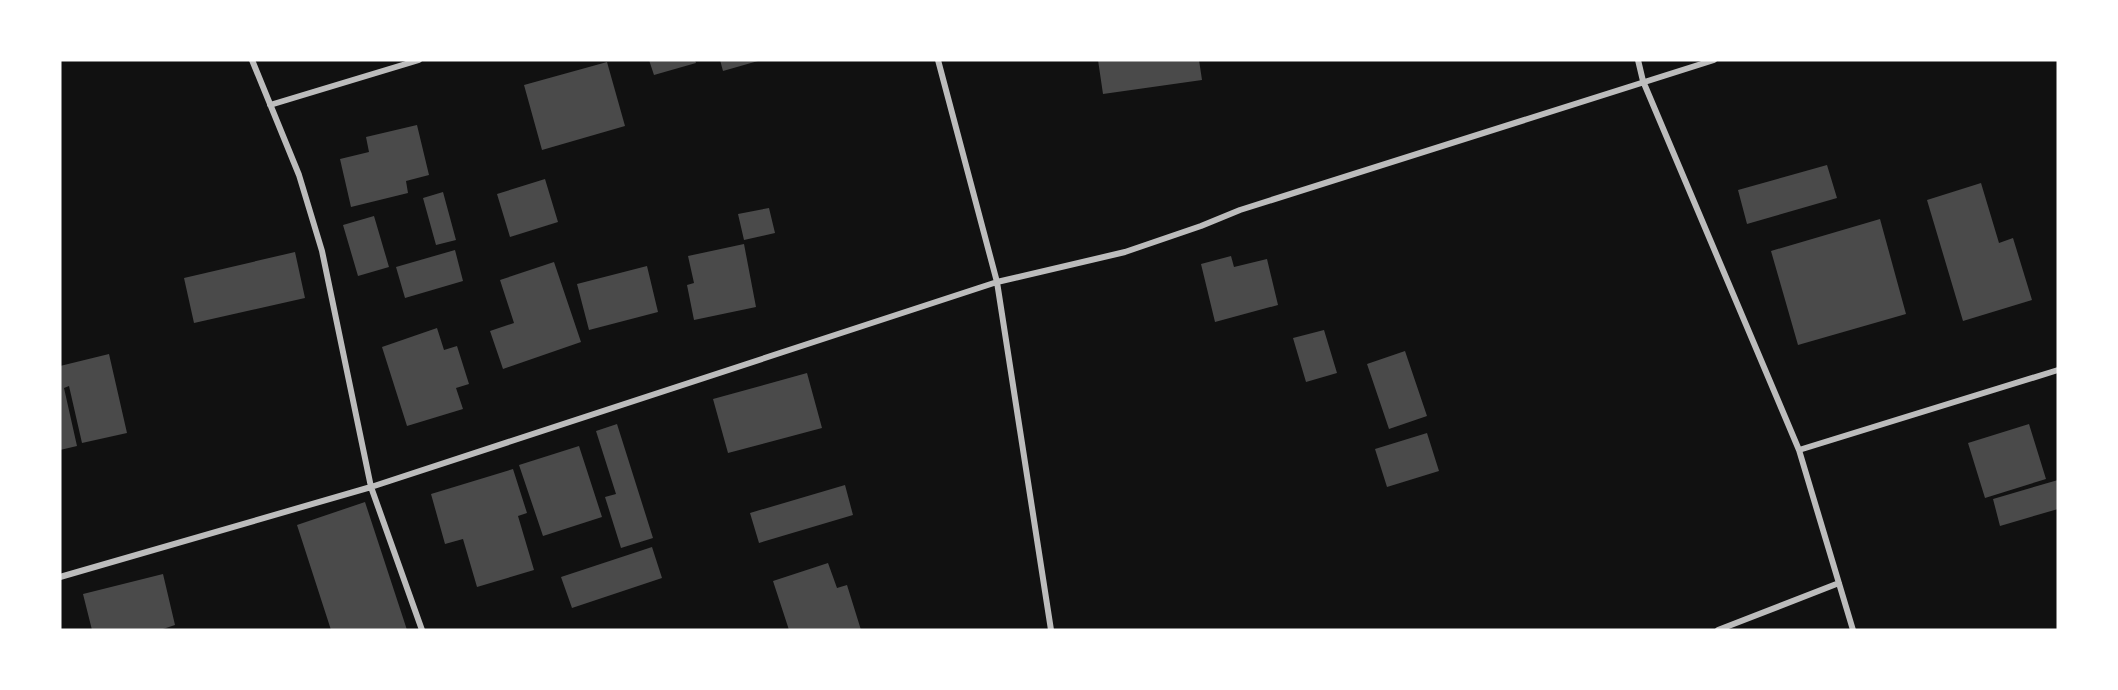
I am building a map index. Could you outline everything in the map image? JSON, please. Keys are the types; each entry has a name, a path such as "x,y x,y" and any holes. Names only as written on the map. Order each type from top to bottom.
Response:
{"street":[{"path":"252,60 299,175 321,251 370,487 422,630"},
{"path":"270,105 419,60"},
{"path":"938,60 997,282 1051,630"},
{"path":"1638,60 1643,81 1799,450 1853,630"},
{"path":"60,578 370,487 997,282 1125,252 1240,210 1714,60"},
{"path":"1799,450 2058,370"},
{"path":"1718,630 1839,584"}],"building":[{"path":"649,60 695,60 696,63 654,75"},
{"path":"720,60 758,60 758,61 723,71"},
{"path":"1098,60 1199,60 1202,80 1103,94"},
{"path":"607,62 625,126 542,150 524,85"},
{"path":"417,125 429,175 406,181 408,193 351,207 340,159 369,152 366,137"},
{"path":"1827,165 1837,198 1747,224 1738,190"},
{"path":"545,179 558,222 510,237 497,194"},
{"path":"1981,183 1999,243 2013,238 2032,300 1963,321 1927,200"},
{"path":"443,192 456,240 436,245 423,198"},
{"path":"769,208 775,233 744,240 738,214"},
{"path":"374,216 389,267 358,276 343,225"},
{"path":"1880,219 1906,314 1798,345 1771,251"},
{"path":"744,244 756,307 694,320 687,285 694,283 688,256"},
{"path":"455,250 463,281 405,298 396,267"},
{"path":"295,252 305,298 194,323 184,278"},
{"path":"1231,256 1234,267 1267,259 1278,305 1215,322 1201,264"},
{"path":"554,262 581,342 503,369 490,331 514,323 500,280"},
{"path":"647,266 658,312 589,330 577,284"},
{"path":"437,328 444,350 457,346 469,384 456,388 463,409 407,426 382,347"},
{"path":"1324,330 1337,373 1306,382 1293,338"},
{"path":"1405,351 1427,416 1389,429 1367,364"},
{"path":"109,354 127,433 82,443 69,386 64,388 77,446 60,450 60,366"},
{"path":"807,373 822,428 728,453 713,399"},
{"path":"617,424 653,538 621,548 605,497 616,494 596,431"},
{"path":"2029,424 2046,479 1985,498 1968,443"},
{"path":"1427,433 1439,471 1387,487 1375,449"},
{"path":"579,446 602,517 543,536 519,465"},
{"path":"513,469 527,513 518,516 534,570 477,587 463,539 445,544 431,494"},
{"path":"2058,480 2058,509 2000,526 1993,499"},
{"path":"845,485 853,515 759,543 750,513"},
{"path":"365,502 407,630 331,630 297,525"},
{"path":"652,547 662,578 572,608 561,577"},
{"path":"828,563 837,588 847,585 861,630 789,630 773,581"},
{"path":"163,574 175,625 160,630 92,630 83,594"}]}
